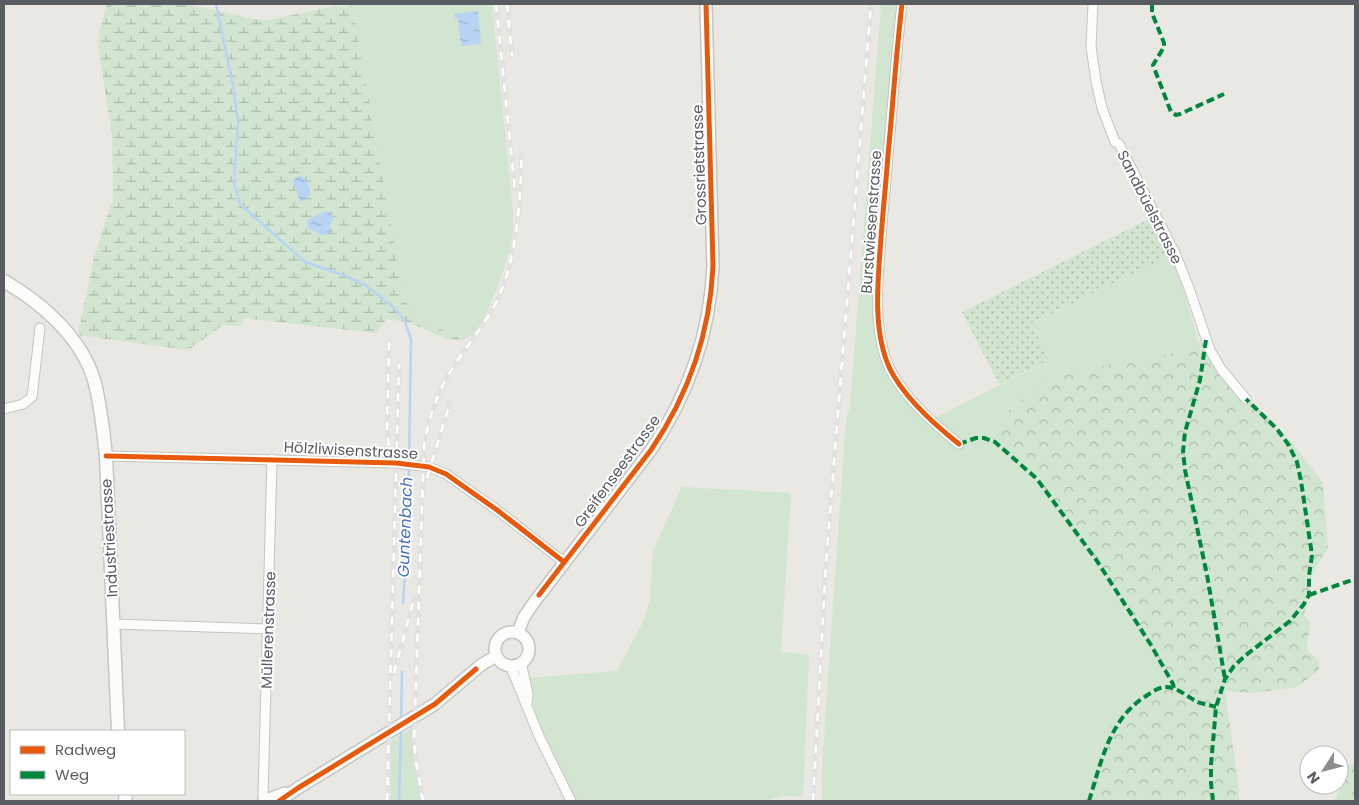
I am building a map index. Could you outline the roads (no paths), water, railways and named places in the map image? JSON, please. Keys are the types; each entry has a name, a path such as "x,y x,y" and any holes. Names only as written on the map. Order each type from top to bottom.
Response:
{"main road":[{"name":"Industriestrasse","path":"4,280 58,322 78,348 93,378 97,393 103,421 106,456 118,730"}],"street":[{"name":"Grossrietstrasse","path":"706,4 713,241 712,286 706,325"},
{"name":"Burstwiesenstrasse","path":"902,4 879,264 877,295 879,325 890,369 898,381 931,420 959,444"},
{"name":"Sandbüelstrasse","path":"1093,4 1091,47 1102,108 1115,142 1119,144 1174,253 1189,288 1210,350 1221,369 1246,399"},
{"name":"Greifenseestrasse","path":"518,633 529,609 666,428 689,381 700,351 706,325"},
{"path":"4,409 23,404 32,397 40,328"},
{"name":"Hölzliwisenstrasse","path":"106,456 416,464 438,470 456,480 564,562"},
{"name":"Müllerenstrasse","path":"265,801 263,796 272,459"},
{"path":"114,624 268,629"},
{"path":"507,632 518,633 523,636 528,647 528,653 516,664 504,664 496,656 495,644 507,632"},
{"path":"279,801 409,720 453,690 481,664 496,656"},
{"path":"516,664 521,695 527,703 539,736 571,801"},
{"path":"265,801 298,788"}],"water":[{"path":"478,11 481,44 461,46 458,18 455,18 454,14"},
{"path":"300,176 305,178 310,189 310,195 302,202 293,182 295,178"},
{"path":"328,211 334,218 330,225 331,230 329,234 322,235 309,229 307,225 308,220"}],"waterway":[{"name":"Guntenbach","path":"216,4 234,91 238,122 234,183 240,204 305,262 365,285 392,306 404,319 411,339 409,462"},
{"name":"Guntenbach","path":"403,603 409,468"},
{"name":"Guntenbach","path":"401,720 402,672"},
{"name":"Guntenbach","path":"399,801 401,728"}],"railway":[{"path":"496,4 515,190"},
{"path":"507,4 512,56"},
{"path":"813,801 826,562 871,4"},
{"path":"423,801 414,741 424,446 433,408 444,382 492,310 507,273 511,260 519,207 521,153"},
{"path":"389,342 387,429 391,466"},
{"path":"387,801 399,364"},
{"path":"427,478 450,403"},
{"path":"394,673 414,598"}]}
